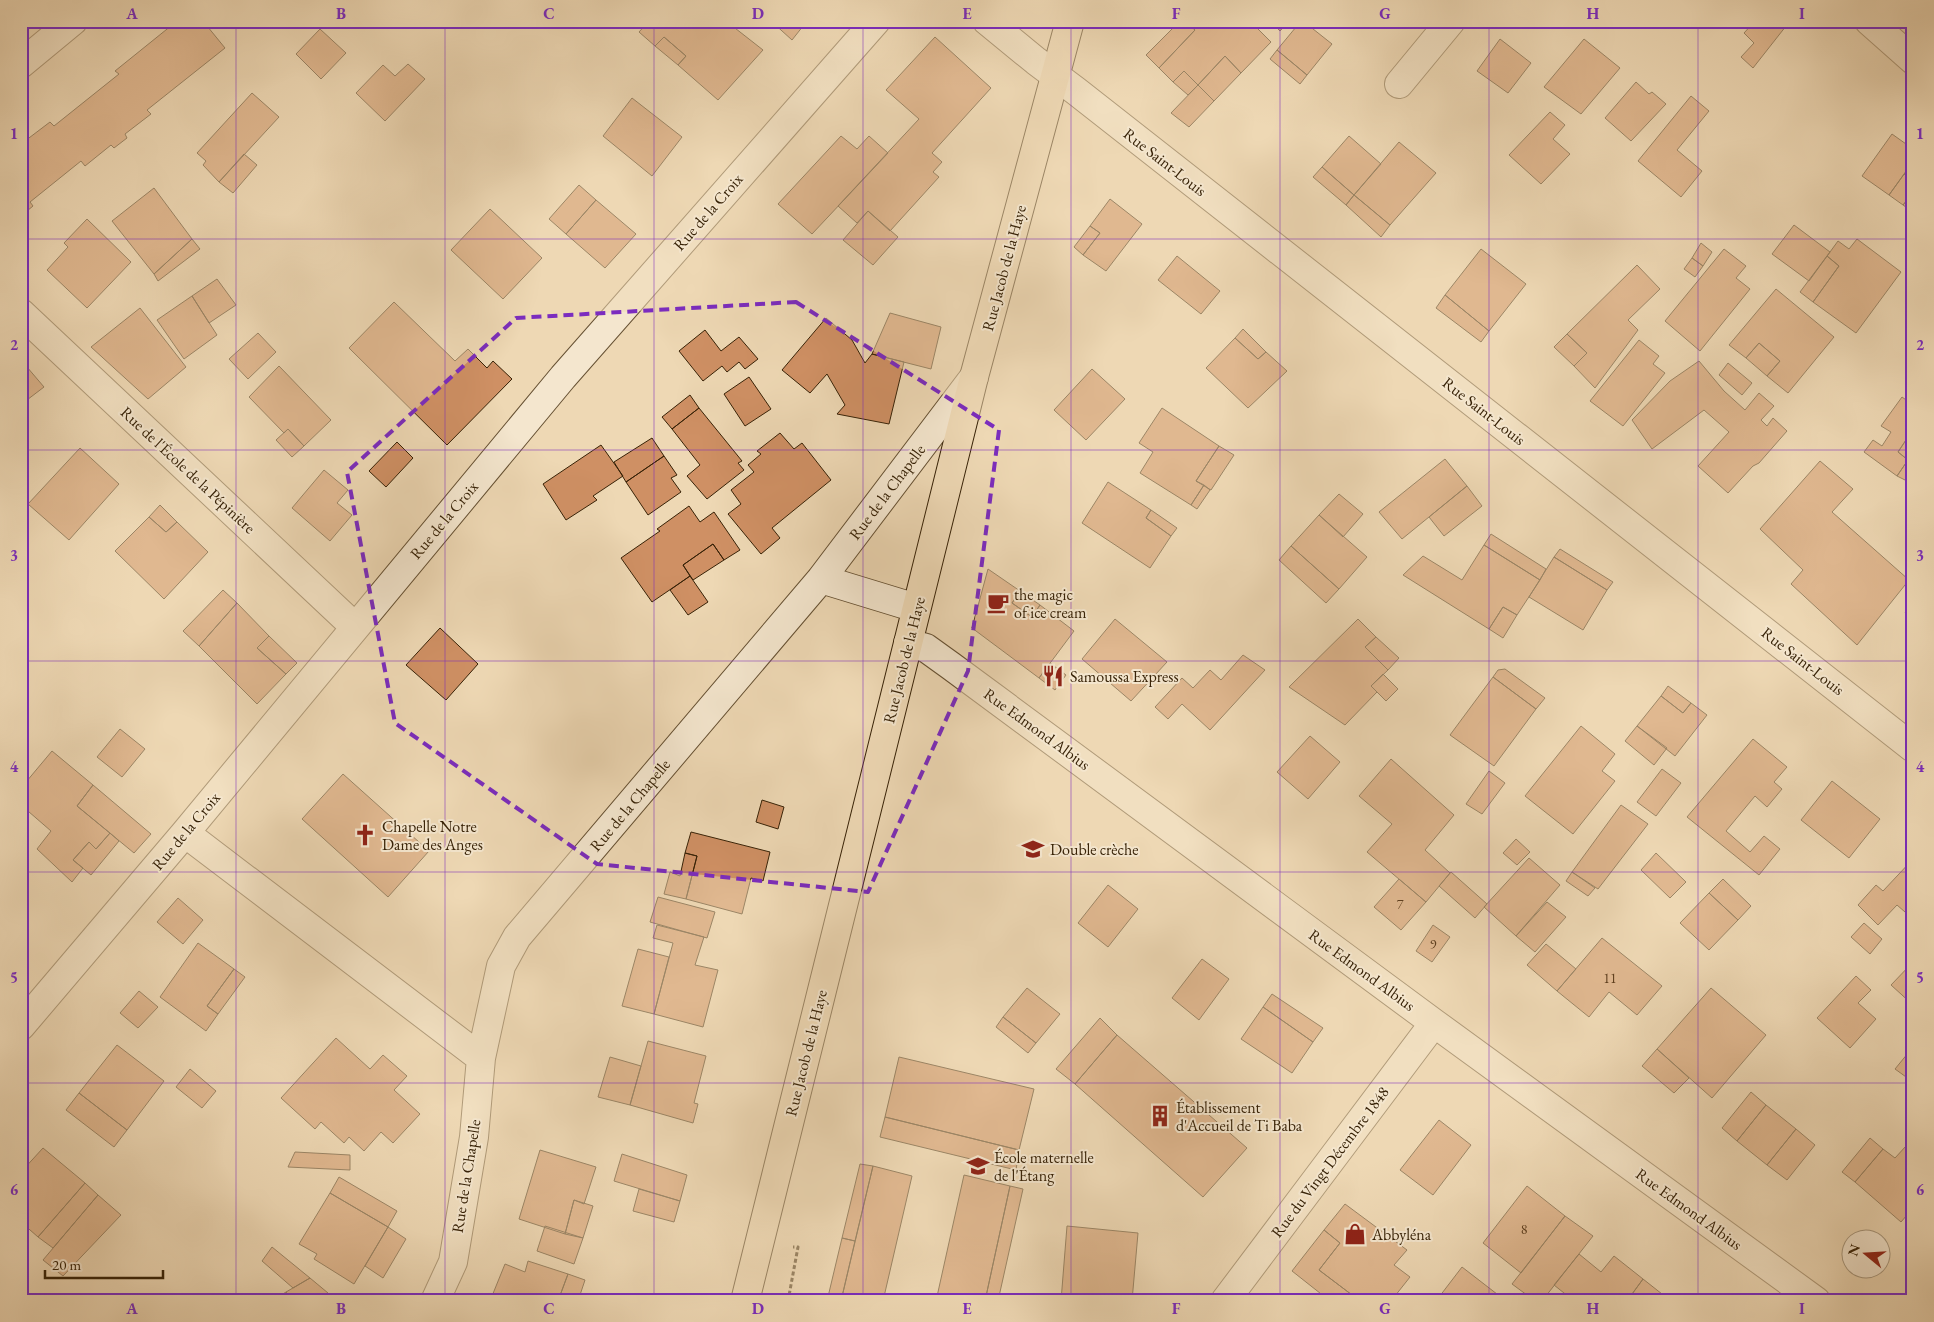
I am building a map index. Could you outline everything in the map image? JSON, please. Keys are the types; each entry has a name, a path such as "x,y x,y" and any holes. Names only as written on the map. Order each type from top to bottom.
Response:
{"main road":[{"name":"Rue Jacob de la Haye","path":"745,1301 974,377 1070,21"}],"street":[{"path":"21,64 73,21"},
{"name":"Rue de la Croix","path":"21,1026 185,833 563,377 876,21"},
{"name":"Rue Saint-Louis","path":"987,21 1913,748"},
{"path":"1399,84 1452,21"},
{"path":"1869,21 1913,60"},
{"name":"Rue de l'École de la Pépinière","path":"21,313 355,627"},
{"name":"Rue de la Chapelle","path":"435,1301 453,1262 474,1138 481,1058 501,966 517,937 821,579 974,377"},
{"path":"821,579 916,608"},
{"name":"Rue Edmond Albius","path":"908,643 926,648 951,666 1434,1023 1816,1301"},
{"path":"185,833 481,1058"},
{"name":"Rue du Vingt Décembre 1848","path":"1228,1300 1434,1023"}],"highlighted area":[{"path":"796,302 999,430 968,671 868,892 597,864 395,723 347,472 516,318"}],"building":[{"path":"177,21 203,21 225,48 147,110 151,114 125,134 127,138 114,148 111,145 85,166 81,161 30,202 33,206 21,216 21,144 50,122 54,126 119,74 115,71"},
{"path":"649,21 726,21 763,50 718,100 678,65 686,56 664,37 655,46 639,32"},
{"path":"771,21 807,21 792,40"},
{"path":"1180,21 1185,21 1195,30 1159,68 1146,55"},
{"path":"1185,21 1250,21 1271,42 1241,73 1225,56 1198,85 1184,71 1173,82 1159,68 1195,30"},
{"path":"1270,21 1289,21 1280,31"},
{"path":"1301,21 1332,44 1307,75 1277,50"},
{"path":"1755,21 1790,21 1753,68 1741,57 1754,43 1744,33"},
{"path":"320,29 346,53 321,79 296,54"},
{"path":"664,37 686,56 678,65 655,46"},
{"path":"935,37 991,88 932,153 942,162 933,172 939,177 890,231 868,211 857,223 838,206 919,119 886,90"},
{"path":"1500,39 1531,63 1508,93 1477,71"},
{"path":"1584,39 1620,68 1581,114 1544,87"},
{"path":"1277,50 1307,75 1300,84 1270,59"},
{"path":"1225,56 1241,73 1214,101 1198,85"},
{"path":"408,64 425,79 385,121 356,93 383,65 395,76"},
{"path":"1184,71 1198,85 1188,95 1173,82"},
{"path":"1636,82 1649,94 1652,92 1666,104 1631,141 1605,118"},
{"path":"1198,85 1214,101 1189,127 1171,113"},
{"path":"252,93 279,117 219,182 203,165 206,161 197,153"},
{"path":"1691,96 1709,111 1677,150 1702,171 1681,197 1638,161"},
{"path":"632,98 682,137 652,176 603,136"},
{"path":"1550,112 1565,125 1553,139 1570,154 1541,184 1509,155"},
{"path":"1892,134 1913,149 1913,162 1889,195 1862,176"},
{"path":"841,136 857,149 869,136 888,153 812,234 778,204"},
{"path":"1349,136 1381,164 1354,195 1322,167"},
{"path":"1399,142 1436,173 1390,225 1354,195"},
{"path":"244,154 257,165 233,193 219,182"},
{"path":"1913,162 1913,181 1904,174"},
{"path":"1322,167 1354,195 1346,205 1313,177"},
{"path":"1904,174 1913,181 1913,193 1903,205 1889,195"},
{"path":"579,185 596,200 566,234 549,219"},
{"path":"154,188 192,239 154,274 112,221"},
{"path":"1913,193 1913,212 1903,205"},
{"path":"1354,195 1390,225 1381,237 1346,205"},
{"path":"1110,199 1142,224 1106,271 1083,255 1100,233 1090,226"},
{"path":"596,200 636,234 605,268 566,234"},
{"path":"490,209 542,258 503,299 451,250"},
{"path":"868,211 898,237 873,265 843,240"},
{"path":"87,219 131,262 87,308 47,270 68,247 64,243"},
{"path":"1794,225 1830,252 1809,281 1772,254"},
{"path":"1090,226 1100,233 1083,255 1074,247"},
{"path":"192,239 200,249 158,281 154,274"},
{"path":"1857,239 1901,272 1856,333 1813,302 1839,266 1827,256 1838,241 1849,249"},
{"path":"1701,243 1712,252 1703,266 1692,258"},
{"path":"1481,249 1526,284 1489,331 1445,295"},
{"path":"1724,249 1746,266 1736,278 1750,289 1700,351 1665,321"},
{"path":"1177,256 1220,291 1201,314 1158,280"},
{"path":"1827,256 1839,266 1813,302 1800,292"},
{"path":"1692,258 1703,266 1695,277 1684,269"},
{"path":"1637,265 1660,289 1628,320 1638,330 1595,388 1574,366 1587,353 1567,334"},
{"path":"217,279 236,305 209,323 192,296"},
{"path":"1776,289 1834,337 1788,393 1767,376 1780,361 1759,343 1746,358 1729,345"},
{"path":"1445,295 1489,331 1481,342 1436,308"},
{"path":"192,296 217,335 184,359 157,320"},
{"path":"394,302 455,361 468,349 487,368 493,361 512,379 447,445 349,348"},
{"path":"140,308 186,367 148,399 91,347"},
{"path":"890,313 941,327 931,369 872,354"},
{"path":"826,318 852,340 865,363 872,354 904,362 889,424 837,414 845,405 827,374 810,393 782,370"},
{"path":"1243,329 1266,352 1258,359 1235,338"},
{"path":"705,330 721,351 739,337 758,359 745,369 739,362 727,372 722,366 703,381 679,351"},
{"path":"258,333 276,352 248,379 229,359"},
{"path":"1567,334 1587,353 1574,366 1554,347"},
{"path":"1235,338 1258,359 1266,352 1287,371 1248,408 1206,368"},
{"path":"1639,340 1659,356 1653,364 1665,373 1623,426 1590,401"},
{"path":"1759,343 1780,361 1767,376 1746,358"},
{"path":"21,360 44,387 23,403 21,402"},
{"path":"1699,361 1724,391 1745,410 1759,393 1774,406 1761,420 1767,426 1773,418 1787,431 1759,463 1753,466 1728,493 1698,466 1729,432 1704,410 1652,449 1632,420 1670,381"},
{"path":"1728,363 1752,383 1742,395 1719,375"},
{"path":"279,366 331,420 304,446 288,429 284,433 249,397"},
{"path":"1092,369 1125,399 1086,440 1054,410"},
{"path":"749,377 771,409 745,426 724,394"},
{"path":"690,395 699,408 672,429 662,417"},
{"path":"1902,397 1913,405 1913,440 1908,437 1898,452 1908,460 1897,476 1864,452 1873,440 1882,446 1891,432 1881,426"},
{"path":"699,408 742,461 738,463 744,470 707,499 687,476 700,465 672,429"},
{"path":"1162,408 1219,446 1196,481 1204,485 1191,505 1140,473 1153,452 1139,443"},
{"path":"288,429 304,446 292,457 276,440"},
{"path":"780,433 794,449 802,443 831,480 772,528 780,538 761,554 728,514 741,504 731,490 754,472 748,465 761,454 757,451"},
{"path":"1908,437 1913,440 1913,469 1905,480 1897,476 1908,460 1898,452"},
{"path":"652,438 664,456 626,482 614,462"},
{"path":"397,442 413,458 386,487 369,471"},
{"path":"601,445 623,476 593,496 597,500 566,520 543,484"},
{"path":"1219,446 1234,455 1211,490 1196,481"},
{"path":"80,448 119,484 69,540 28,504"},
{"path":"664,456 677,475 671,478 681,492 648,515 626,482"},
{"path":"1445,459 1467,486 1402,539 1379,512"},
{"path":"1820,461 1853,489 1832,512 1909,580 1857,645 1791,584 1803,570 1760,529"},
{"path":"324,470 348,490 337,503 352,515 330,541 292,508"},
{"path":"1108,482 1151,510 1146,518 1171,536 1150,568 1082,523"},
{"path":"1204,485 1210,490 1197,509 1191,505"},
{"path":"1467,486 1482,506 1444,536 1429,517"},
{"path":"1339,494 1363,514 1343,537 1319,515"},
{"path":"160,505 177,522 166,532 149,517"},
{"path":"689,506 700,522 714,512 740,550 724,560 713,544 683,565 690,576 652,602 621,558 660,531 657,529"},
{"path":"1151,510 1177,528 1171,536 1146,518"},
{"path":"1319,515 1367,557 1339,589 1291,546"},
{"path":"149,517 166,532 177,522 208,552 164,599 115,551"},
{"path":"1491,534 1546,569 1540,580 1484,545"},
{"path":"713,544 724,560 693,580 683,565"},
{"path":"1484,545 1540,580 1517,615 1503,607 1489,629 1403,575 1423,556 1462,580"},
{"path":"1291,546 1339,589 1326,603 1279,560"},
{"path":"1560,549 1613,582 1607,590 1554,557"},
{"path":"1554,557 1607,590 1583,630 1529,597"},
{"path":"988,569 1020,591 1012,603 1032,617 1040,605 1074,631 1039,678 972,628"},
{"path":"690,576 708,602 688,615 670,590"},
{"path":"223,590 237,603 199,646 183,631"},
{"path":"1020,591 1040,605 1032,617 1012,603"},
{"path":"237,603 269,636 257,648 286,674 257,704 199,646"},
{"path":"1503,607 1517,615 1503,638 1489,629"},
{"path":"1913,607 1913,624 1905,612"},
{"path":"1115,619 1167,662 1131,701 1082,659"},
{"path":"1358,619 1376,637 1365,647 1388,670 1371,686 1377,692 1345,725 1289,687"},
{"path":"440,628 478,664 446,700 406,665"},
{"path":"269,636 297,663 286,674 257,648"},
{"path":"1376,637 1399,658 1388,670 1365,647"},
{"path":"1243,655 1265,670 1210,730 1182,704 1168,719 1155,707 1182,678 1193,688 1210,670 1221,680"},
{"name":"Samoussa Express","path":"1050,663 1066,675 1055,690 1039,678"},
{"path":"1505,669 1545,698 1536,709 1493,677 1498,670"},
{"path":"1383,674 1398,689 1386,701 1371,686"},
{"path":"1493,677 1536,709 1494,766 1450,735"},
{"path":"1668,686 1691,703 1683,713 1661,696"},
{"path":"1661,696 1683,713 1691,703 1707,715 1675,756 1637,726"},
{"path":"1581,726 1615,754 1602,771 1615,781 1573,834 1525,796"},
{"path":"1637,726 1667,748 1654,765 1625,741"},
{"path":"120,729 145,749 122,777 97,757"},
{"path":"1310,736 1340,762 1308,799 1277,772"},
{"path":"1753,739 1787,767 1774,782 1782,789 1767,807 1755,796 1726,831 1750,852 1764,836 1780,849 1759,875 1687,817"},
{"path":"52,751 93,785 77,806 110,833 96,849 89,842 73,860 83,868 72,882 37,849 51,831 21,805 21,788"},
{"path":"1391,759 1454,815 1425,850 1450,873 1426,902 1367,852 1392,824 1359,796"},
{"path":"1662,769 1681,783 1656,816 1637,802"},
{"path":"1489,771 1505,783 1482,814 1466,804"},
{"name":"Chapelle Notre Dame des Anges","path":"343,774 429,851 388,897 302,819"},
{"path":"1832,781 1880,819 1849,858 1801,820"},
{"path":"93,785 151,834 134,853 77,806"},
{"path":"762,800 784,807 778,829 756,822"},
{"path":"1621,805 1648,824 1598,889 1572,872"},
{"path":"691,832 770,852 763,881 751,878 742,914 686,899 697,856 685,853"},
{"path":"110,833 119,841 91,875 73,860 89,842 96,849"},
{"path":"1516,839 1530,852 1517,865 1503,853"},
{"path":"685,853 697,856 686,899 664,894 670,872 680,876"},
{"path":"1656,853 1686,882 1670,898 1641,870"},
{"path":"1529,858 1560,885 1516,936 1484,907"},
{"path":"1913,859 1913,919 1897,905 1878,925 1858,905 1876,885 1883,891"},
{"path":"1451,872 1487,904 1475,918 1439,886"},
{"path":"1572,872 1595,888 1588,896 1566,881"},
{"path":"1399,879 1426,902 1401,930 1374,907"},
{"path":"1723,879 1751,906 1738,920 1709,893"},
{"path":"1108,885 1138,909 1108,947 1078,923"},
{"path":"1709,893 1738,920 1709,950 1680,923"},
{"path":"658,897 715,912 707,938 650,922"},
{"path":"178,898 203,920 183,944 157,922"},
{"path":"1547,902 1566,917 1535,952 1516,936"},
{"path":"1864,923 1882,939 1870,954 1851,937"},
{"path":"657,925 704,937 695,965 718,970 703,1027 654,1014 673,943 653,938"},
{"path":"1433,925 1450,937 1432,962 1416,951"},
{"path":"1602,938 1662,986 1637,1015 1609,992 1589,1017 1557,991"},
{"path":"198,943 234,969 207,1006 218,1014 206,1031 160,997"},
{"path":"1546,944 1576,969 1557,991 1527,965"},
{"path":"638,949 669,957 654,1014 622,1006"},
{"path":"1202,959 1229,979 1199,1020 1172,998"},
{"path":"1913,962 1913,1005 1891,985"},
{"path":"234,969 245,977 218,1014 207,1006"},
{"path":"1856,976 1871,990 1858,1003 1876,1019 1850,1048 1817,1018"},
{"path":"1027,988 1060,1014 1036,1043 1003,1017"},
{"path":"1711,988 1766,1035 1712,1098 1657,1049"},
{"path":"139,991 158,1007 138,1028 120,1013"},
{"path":"1272,994 1323,1028 1313,1042 1263,1007"},
{"path":"1263,1007 1313,1042 1292,1073 1241,1039"},
{"path":"1003,1017 1036,1043 1028,1053 996,1027"},
{"path":"1100,1018 1117,1035 1075,1084 1056,1069"},
{"name":"Établissement d'Accueil de Ti Baba","path":"1117,1035 1247,1148 1203,1197 1075,1084"},
{"path":"336,1038 370,1069 383,1055 407,1076 394,1090 420,1114 393,1143 381,1132 364,1151 349,1137 344,1143 321,1122 315,1129 281,1098"},
{"path":"648,1041 706,1056 694,1103 698,1104 693,1123 630,1105"},
{"path":"117,1045 164,1081 127,1130 79,1093"},
{"path":"1913,1047 1913,1082 1895,1069"},
{"path":"1657,1049 1689,1078 1674,1093 1642,1066"},
{"path":"610,1057 641,1066 630,1105 598,1097"},
{"path":"899,1057 1034,1089 1019,1150 885,1117"},
{"path":"190,1069 216,1091 202,1108 176,1087"},
{"path":"1751,1092 1766,1105 1737,1141 1722,1128"},
{"path":"79,1093 127,1130 114,1147 66,1110"},
{"path":"1766,1105 1796,1129 1767,1165 1737,1141"},
{"path":"885,1117 1019,1150 1016,1170 880,1137"},
{"path":"1439,1120 1471,1145 1433,1195 1400,1170"},
{"path":"1796,1129 1815,1145 1787,1180 1767,1165"},
{"path":"1870,1138 1883,1149 1855,1182 1842,1172"},
{"path":"1906,1146 1913,1152 1913,1176 1910,1179 1913,1182 1913,1208 1901,1222 1855,1182 1883,1149 1895,1158"},
{"path":"43,1148 85,1183 38,1237 21,1222 21,1172"},
{"path":"540,1150 596,1167 584,1204 574,1200 565,1234 519,1219"},
{"path":"295,1152 350,1155 350,1170 288,1167"},
{"path":"622,1154 687,1175 680,1201 614,1181"},
{"path":"860,1164 873,1166 855,1241 842,1238"},
{"path":"873,1166 912,1176 883,1301 841,1301"},
{"path":"964,1175 1010,1186 985,1301 936,1301"},
{"path":"339,1177 397,1211 388,1227 330,1193"},
{"path":"85,1183 98,1195 53,1248 38,1237"},
{"path":"1010,1186 1023,1189 998,1301 985,1301"},
{"path":"1527,1186 1565,1216 1521,1273 1483,1243"},
{"path":"639,1189 680,1201 674,1222 633,1211"},
{"path":"330,1193 388,1227 354,1284 314,1259 317,1254 299,1244"},
{"path":"98,1195 121,1215 63,1276 43,1260"},
{"path":"574,1200 593,1206 583,1238 565,1234"},
{"path":"1345,1204 1407,1250 1394,1265 1410,1277 1391,1301 1360,1301 1319,1270 1340,1243 1324,1230"},
{"path":"1565,1216 1593,1236 1542,1301 1535,1301 1512,1284"},
{"path":"545,1226 583,1238 574,1264 537,1251"},
{"path":"1067,1226 1138,1233 1132,1301 1061,1301"},
{"path":"388,1227 406,1239 383,1278 365,1266"},
{"path":"1324,1230 1340,1243 1319,1270 1360,1301 1330,1301 1292,1271"},
{"path":"842,1238 855,1241 841,1301 827,1301"},
{"path":"272,1247 310,1278 293,1288 262,1261"},
{"path":"1579,1254 1601,1272 1614,1256 1643,1279 1627,1301 1574,1301 1554,1285"},
{"path":"528,1261 568,1274 558,1301 490,1301 505,1264 525,1272"},
{"path":"1462,1267 1506,1301 1436,1301"},
{"path":"568,1274 585,1280 578,1301 558,1301"},
{"path":"310,1278 328,1293 317,1301 294,1301 286,1292"},
{"path":"1643,1279 1662,1294 1657,1301 1627,1301"},
{"path":"286,1292 294,1301 272,1301"}],"place":[{"name":"the magic of ice cream","path":"998,603"},
{"name":"Samoussa Express","path":"1053,676"},
{"name":"Chapelle Notre Dame des Anges","path":"365,835"},
{"name":"Double crèche","path":"1033,849"},
{"name":"Établissement d'Accueil de Ti Baba","path":"1160,1116"},
{"name":"École maternelle de l'Étang","path":"978,1166"},
{"name":"Abbyléna","path":"1355,1234"}]}
